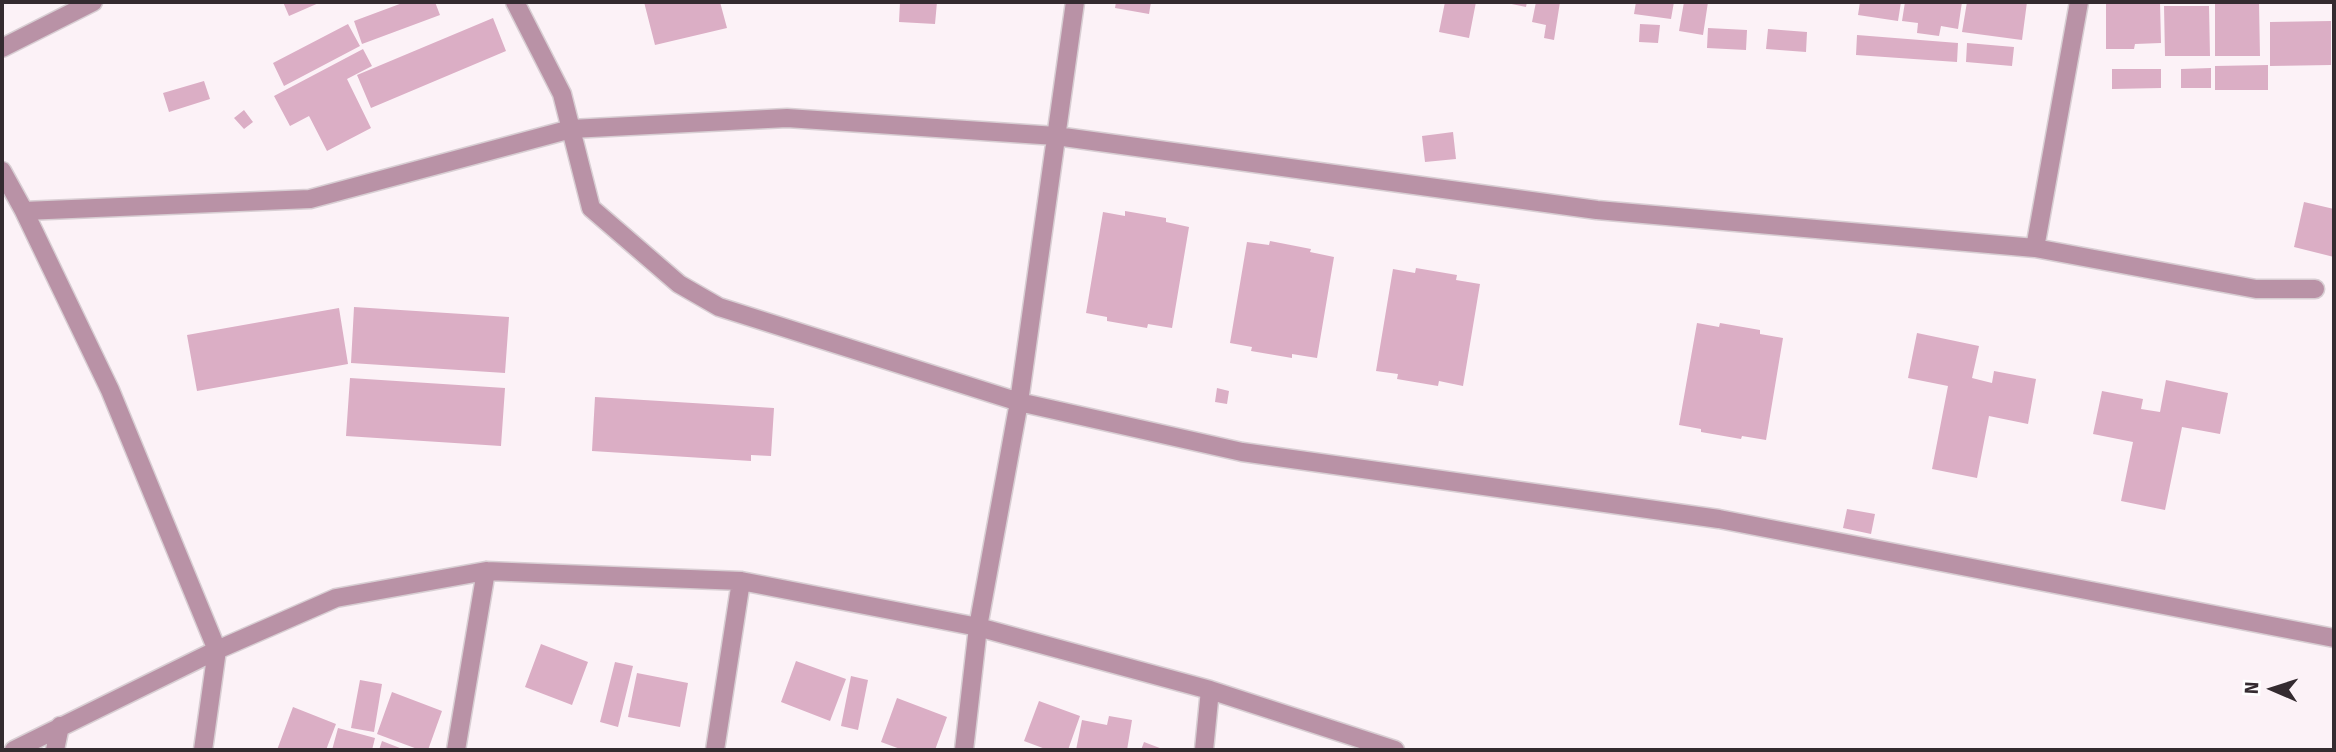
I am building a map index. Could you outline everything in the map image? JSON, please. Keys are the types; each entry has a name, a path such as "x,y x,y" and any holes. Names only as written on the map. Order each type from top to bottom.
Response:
{"street":[{"path":"2,48 93,2"},
{"path":"515,2 562,94 591,208 679,284 719,307 1019,402 1242,452 1719,519 2334,638"},
{"path":"964,750 978,627 1019,402 1075,2"},
{"path":"2035,248 2079,2"},
{"path":"24,211 310,199 572,130 787,118 1056,136 1597,210 2035,248 2256,289 2315,289"},
{"path":"2,172 24,211 110,390 218,650 203,750"},
{"path":"456,750 486,571"},
{"path":"14,750 218,650 336,598 486,571 741,581 978,627 1210,690 1395,750"},
{"path":"715,750 741,581"},
{"path":"1203,750 1210,690"},
{"path":"55,750 60,726"}],"building":[{"path":"283,2 321,2 289,16"},
{"path":"405,2 435,2 440,15 362,44 354,21"},
{"path":"644,2 720,2 727,28 655,45"},
{"path":"900,2 937,2 935,24 899,22"},
{"path":"1116,2 1151,2 1149,14 1115,8"},
{"path":"1445,2 1476,2 1469,38 1439,32"},
{"path":"1502,2 1527,2 1526,7"},
{"path":"1536,2 1560,2 1554,40 1544,38 1546,25 1532,22"},
{"path":"1636,2 1674,2 1671,19 1634,14"},
{"path":"1684,2 1708,2 1703,35 1679,31"},
{"path":"1860,2 1901,2 1898,21 1858,15"},
{"path":"1905,2 1962,2 1958,29 1941,26 1939,36 1917,33 1918,23 1902,21"},
{"path":"1967,2 2027,2 2022,40 1962,32"},
{"path":"2106,2 2160,2 2161,43 2135,44 2134,49 2106,49"},
{"path":"2215,3 2259,3 2260,56 2215,56"},
{"path":"2164,6 2209,6 2210,56 2165,56"},
{"path":"493,18 506,51 371,108 357,75"},
{"path":"2331,21 2331,65 2270,66 2270,22"},
{"path":"348,24 360,46 284,86 273,63"},
{"path":"1640,24 1660,25 1658,43 1639,42"},
{"path":"1708,28 1747,30 1746,50 1707,48"},
{"path":"1768,29 1807,32 1806,52 1766,49"},
{"path":"1857,35 1958,43 1957,62 1856,55"},
{"path":"1967,43 2014,47 2012,66 1966,62"},
{"path":"363,49 372,66 347,79 371,128 327,151 309,116 290,126 274,96"},
{"path":"2268,65 2268,90 2215,90 2215,66"},
{"path":"2211,68 2211,88 2181,88 2181,69"},
{"path":"2112,69 2161,69 2161,88 2112,89"},
{"path":"204,81 210,99 169,112 163,93"},
{"path":"244,110 253,122 244,129 234,118"},
{"path":"1453,132 1456,159 1425,162 1422,136"},
{"path":"2304,202 2334,209 2334,257 2294,247"},
{"path":"1125,211 1166,218 1166,222 1189,227 1172,328 1148,324 1147,328 1107,321 1107,317 1086,313 1103,212 1125,216"},
{"path":"1270,241 1311,249 1310,252 1334,257 1317,358 1292,354 1292,358 1251,351 1252,347 1230,343 1247,242 1269,245"},
{"path":"1416,268 1457,275 1456,280 1480,284 1463,386 1439,381 1438,386 1397,379 1398,374 1376,371 1393,269 1415,273"},
{"path":"354,307 509,317 505,373 351,363"},
{"path":"339,308 348,364 197,391 187,335"},
{"path":"1697,323 1719,327 1720,323 1760,330 1760,334 1783,338 1766,440 1742,436 1741,439 1679,425"},
{"path":"1917,333 1979,346 1972,378 1992,383 1994,371 2036,379 2028,424 1989,416 1977,478 1932,469 1948,386 1908,378"},
{"path":"350,378 505,388 501,446 346,436"},
{"path":"2166,380 2228,393 2220,434 2182,427 2165,510 2121,501 2133,442 2093,434 2102,391 2143,399 2141,409 2160,412"},
{"path":"1217,388 1229,391 1227,404 1215,402"},
{"path":"595,397 774,408 771,456 751,455 751,461 592,451"},
{"path":"1847,509 1875,514 1871,534 1843,528"},
{"path":"541,644 588,662 572,705 525,687"},
{"path":"796,661 846,679 830,721 781,702"},
{"path":"615,662 633,666 618,727 600,722"},
{"path":"637,673 688,683 680,727 628,717"},
{"path":"851,676 868,680 858,730 841,726"},
{"path":"360,680 382,684 374,732 351,728"},
{"path":"392,692 442,711 428,750 420,750 377,734"},
{"path":"897,698 947,717 935,750 903,750 881,742"},
{"path":"1039,701 1080,716 1068,750 1048,750 1024,741"},
{"path":"293,707 336,724 326,750 277,750"},
{"path":"1109,716 1132,720 1127,750 1076,750 1082,720 1107,725"},
{"path":"338,728 375,738 372,750 332,750"},
{"path":"382,741 405,750 379,750"},
{"path":"1144,742 1165,750 1141,750"}]}
